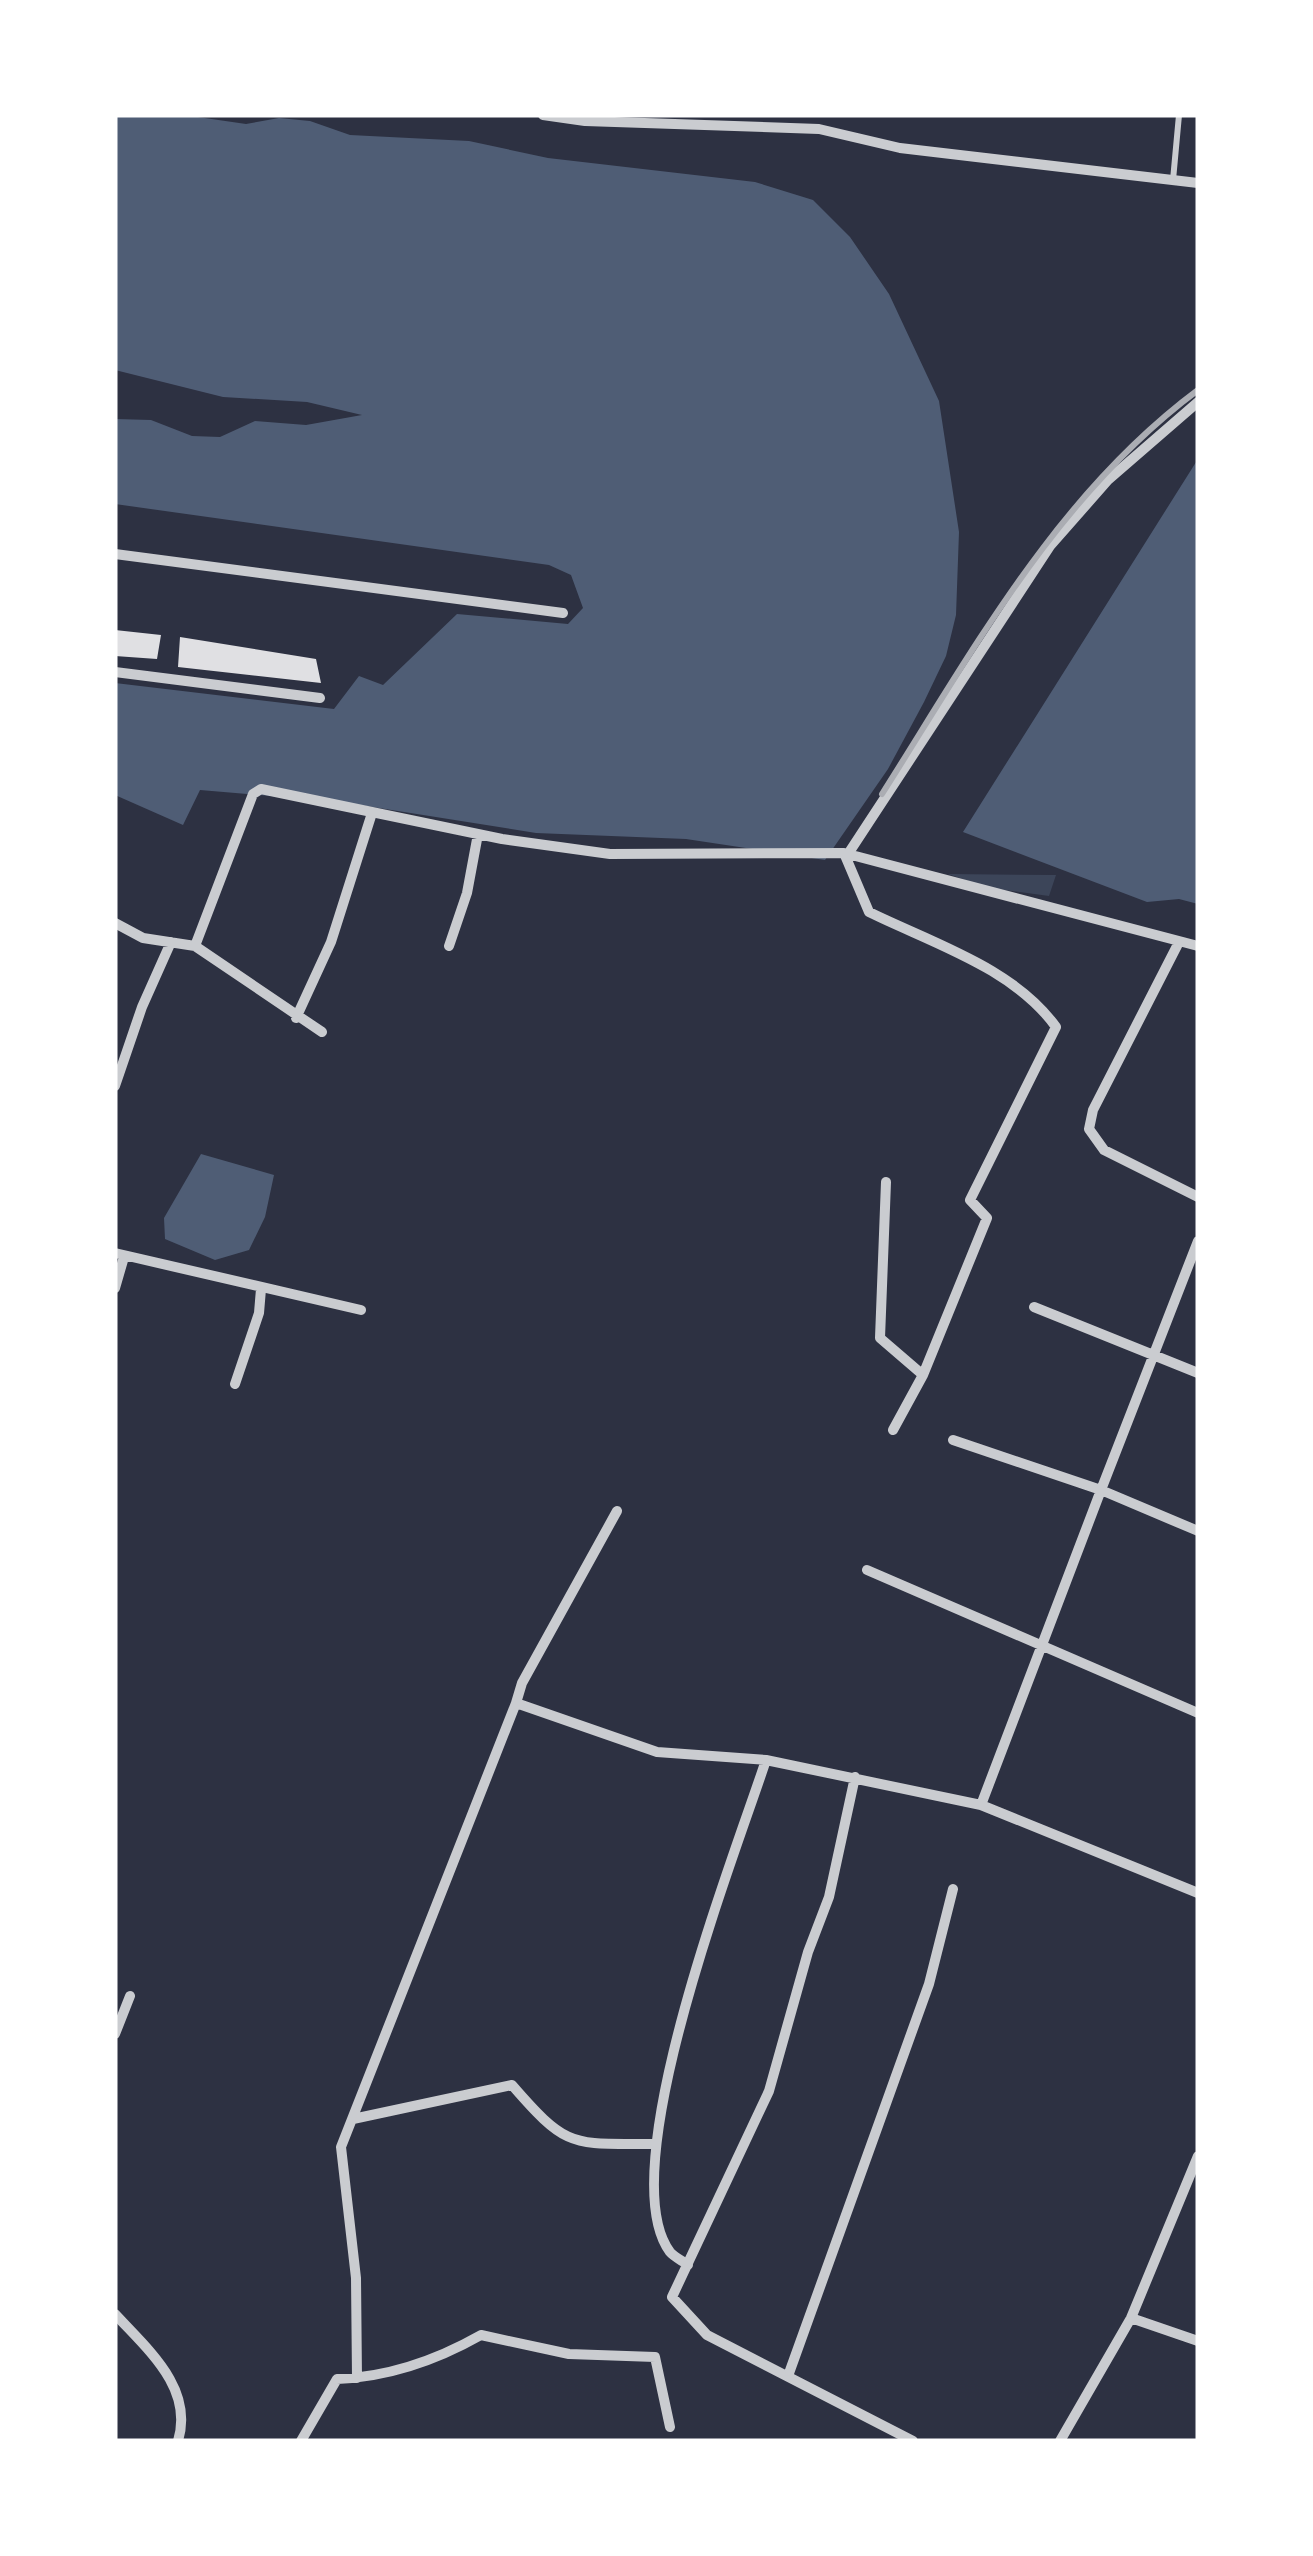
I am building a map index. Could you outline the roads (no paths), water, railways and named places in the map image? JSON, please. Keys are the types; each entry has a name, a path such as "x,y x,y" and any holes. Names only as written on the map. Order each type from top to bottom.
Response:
{"street":[{"path":"543,115 819,129 900,148 1198,183"},
{"path":"846,854 1050,546 1108,480 1198,402"},
{"path":"115,554 564,613"},
{"path":"115,672 320,698"},
{"path":"194,946 253,794 261,789 478,834 610,854 846,854 1198,946"},
{"path":"296,1018 331,942 372,813"},
{"path":"449,946 467,893 478,834"},
{"path":"846,854 869,912 1010,982 1036,998 1056,1026 970,1200 987,1218 924,1375 894,1430"},
{"path":"115,924 143,938 194,946 322,1032"},
{"path":"115,1086 142,1007 171,942"},
{"path":"1179,942 1093,1110 1090,1129 1104,1150 1198,1197"},
{"path":"886,1182 880,1338 924,1375"},
{"path":"981,1805 1039,1645 1198,1241"},
{"path":"115,1288 119,1255 137,1256 362,1310"},
{"path":"235,1384 262,1289"},
{"path":"1034,1307 1198,1374"},
{"path":"953,1440 1102,1490 1198,1531"},
{"path":"356,2378 356,2278 341,2148 522,1683 617,1511"},
{"path":"867,1570 1198,1714"},
{"path":"516,1704 658,1752 766,1760 981,1805 1198,1893"},
{"path":"688,2265 670,2251 656,2208 656,2144 679,2022 766,1760"},
{"path":"855,1778 828,1897 808,1952 770,2091 672,2297 706,2335 913,2441"},
{"path":"788,2376 929,1984 953,1889"},
{"path":"115,2034 130,1996"},
{"path":"353,2119 512,2085 548,2126 576,2143 656,2144"},
{"path":"1060,2441 1131,2318 1198,2156"},
{"path":"115,2314 166,2368 184,2419 178,2441"},
{"path":"1131,2318 1198,2341"},
{"path":"302,2441 337,2379 375,2377 403,2364 439,2358 481,2335 569,2354 655,2358 670,2427"}],"lane":[{"path":"1173,180 1179,115"}],"railway":[{"path":"882,794 985,630 1060,526 1102,477 1198,390"}]}
